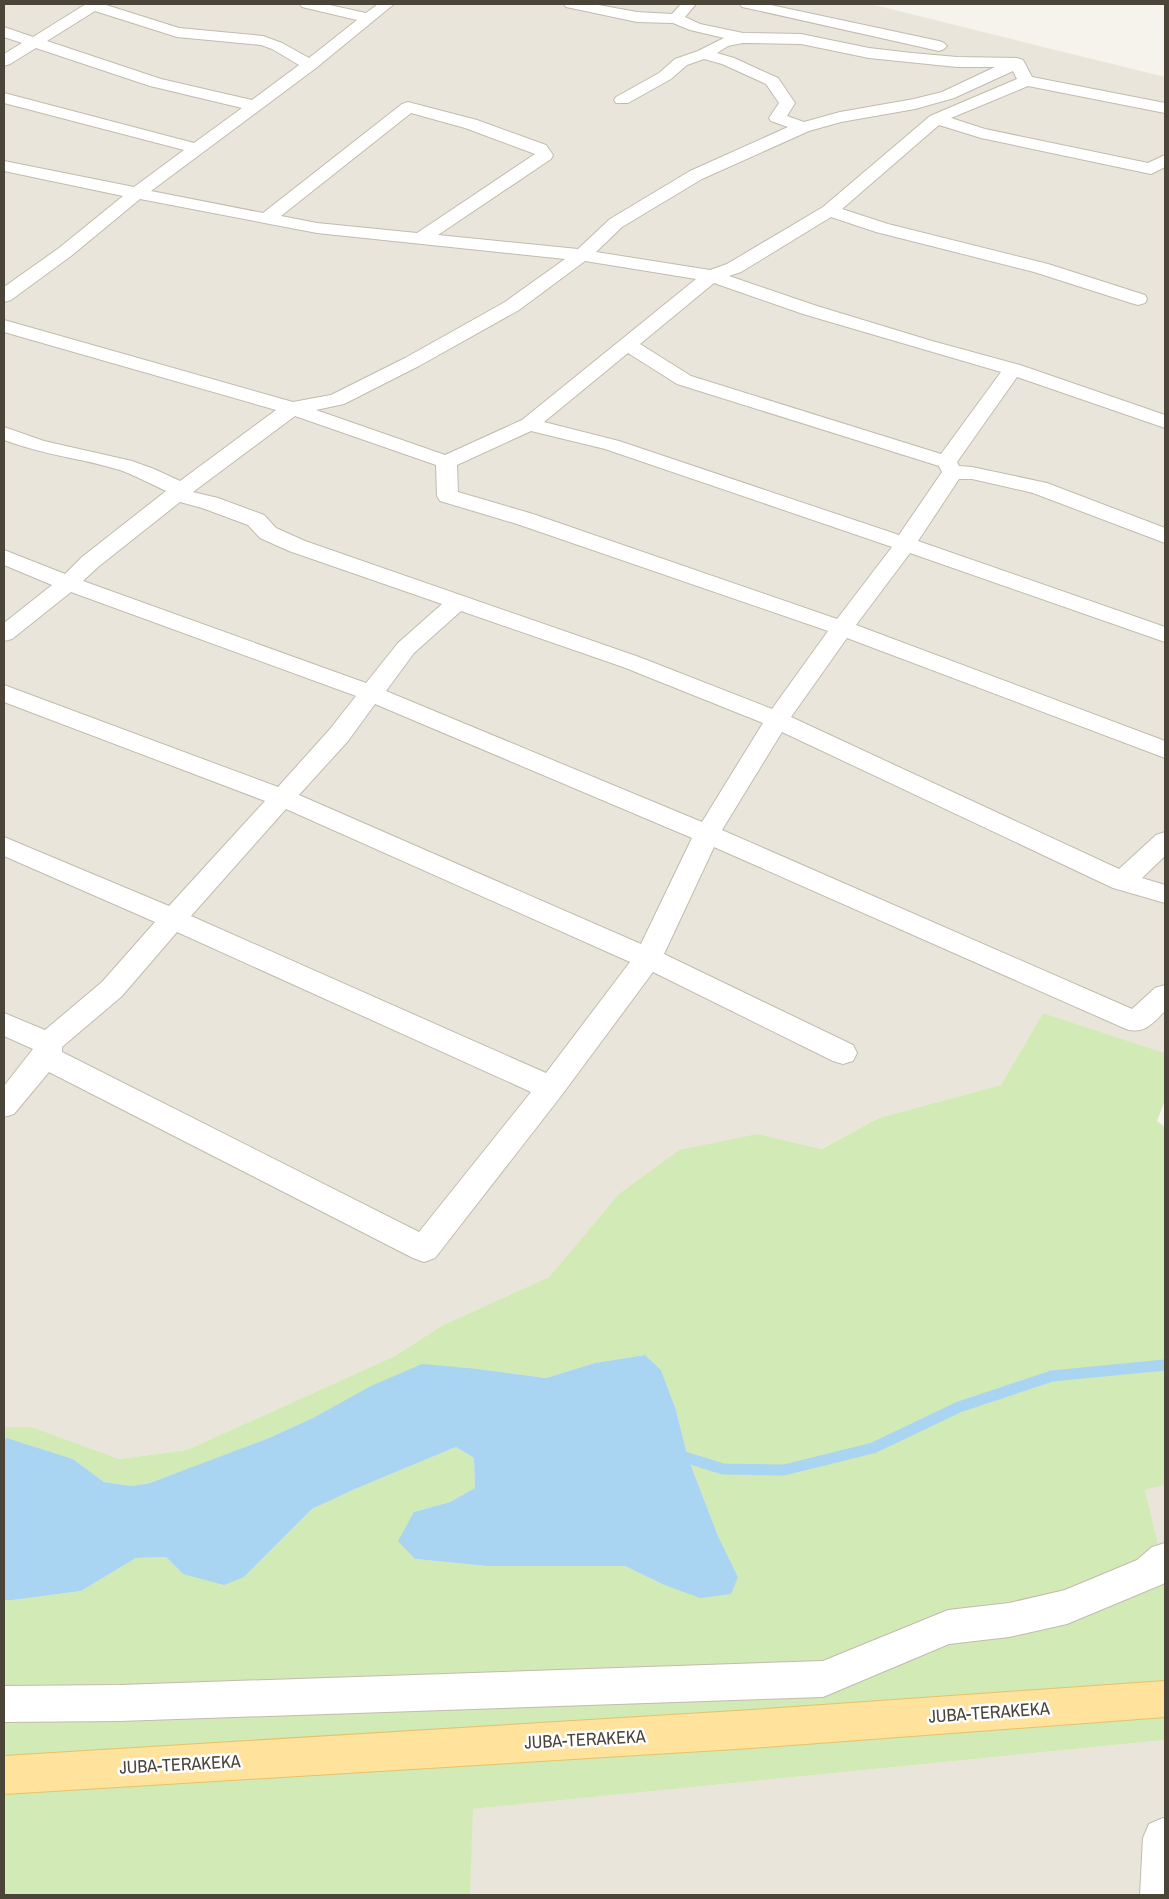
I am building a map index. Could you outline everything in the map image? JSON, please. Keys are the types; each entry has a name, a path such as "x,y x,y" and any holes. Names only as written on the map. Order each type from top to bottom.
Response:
{"main road":[{"name":"JUBA-TERAKEKA","path":"4,1775 752,1729 1165,1699"}],"street":[{"path":"307,4 368,18"},
{"path":"4,296 65,252 137,193 310,65 387,4"},
{"path":"571,4 638,17 676,19 695,26 743,38 801,38 869,53 912,58 957,62 1017,63"},
{"path":"676,19 689,4"},
{"path":"747,4 1017,63"},
{"path":"4,61 95,5 177,32 263,41 277,46 310,65"},
{"path":"4,32 156,82 255,106"},
{"path":"622,100 665,76 681,62 704,54 723,43 743,38"},
{"path":"704,54 728,61 772,81 787,103 777,118 803,127"},
{"path":"1017,63 1026,81"},
{"path":"4,634 68,583 104,550 178,492 292,408 337,400 412,362 512,306 582,255 616,223 696,176 803,127 840,117 915,104 948,95 1017,63"},
{"path":"4,326 292,408 446,462 530,424 711,276 734,268 829,211 936,119 1026,81 1165,108"},
{"path":"4,98 196,148"},
{"path":"267,218 408,107 471,124 540,149 545,155 421,238"},
{"path":"936,119 981,133 1151,169 1165,160"},
{"path":"4,166 317,228 582,255 711,276 924,345 1013,369 1165,422"},
{"path":"829,211 882,228 1041,268 1138,299"},
{"path":"628,344 684,380 972,474 1039,488 1165,536"},
{"path":"47,1048 48,1058 424,1249 551,1088 648,958 707,834 777,720 842,628 905,544 950,467 1013,369"},
{"path":"530,424 612,445 905,544 1165,635"},
{"path":"4,433 38,446 125,466 147,473 178,492 256,520 268,533 297,546 631,662 777,720 1122,881 1165,896"},
{"path":"446,462 448,496 525,519 842,628 1165,750"},
{"path":"4,557 68,583 370,693 707,834 1136,1022 1165,995"},
{"path":"4,1106 47,1048 112,989 339,735 406,648 459,601"},
{"path":"4,693 283,798 648,958 843,1053"},
{"path":"1122,881 1165,841"},
{"path":"4,846 173,919 551,1088"},
{"path":"4,1024 47,1048"},
{"path":"4,1704 120,1703 823,1679 948,1627 1009,1620 1067,1607 1150,1572 1165,1560"},
{"path":"1160,1895 1163,1838"}],"shaded area":[{"path":"4,4 870,4 1165,77 1165,1053 1043,1013 1001,1085 879,1118 820,1149 758,1134 618,1195 549,1277 443,1325 395,1356 187,1450 119,1459 32,1427 4,1427"},
{"path":"1165,1485 1165,1572 1145,1490"},
{"path":"1165,1740 1165,1895 470,1895 472,1809"}],"green space":[{"path":"1043,1013 1165,1053 1165,1100 1157,1121 1165,1127 1165,1485 1145,1490 1165,1572 1165,1740 473,1809 470,1895 4,1895 4,1600 81,1591 136,1558 166,1557 183,1574 244,1577 312,1509 456,1447 474,1458 475,1488 450,1502 414,1512 415,1559 487,1566 625,1566 662,1584 738,1577 718,1536 688,1458 676,1410 661,1370 645,1355 595,1363 546,1378 478,1369 315,1417 269,1438 194,1467 150,1483 131,1486 104,1482 73,1459 7,1438 4,1440 4,1427 32,1427 119,1459 187,1450 395,1356 443,1325 549,1277 618,1195 679,1150 758,1134 821,1149 879,1118 1001,1085"}],"water":[{"path":"645,1355 661,1370 676,1410 688,1458 718,1536 738,1577 731,1594 700,1598 662,1584 625,1566 487,1566 415,1559 398,1541 414,1512 450,1502 475,1488 474,1458 456,1447 312,1509 244,1577 224,1585 183,1574 166,1557 136,1558 81,1591 4,1600 4,1440 7,1438 73,1459 104,1482 131,1486 150,1483 269,1438 315,1417 371,1386 422,1364 546,1378 595,1363"}],"waterway":[{"path":"678,1455 723,1469 784,1470 873,1448 959,1407 1052,1376 1165,1365"}]}
